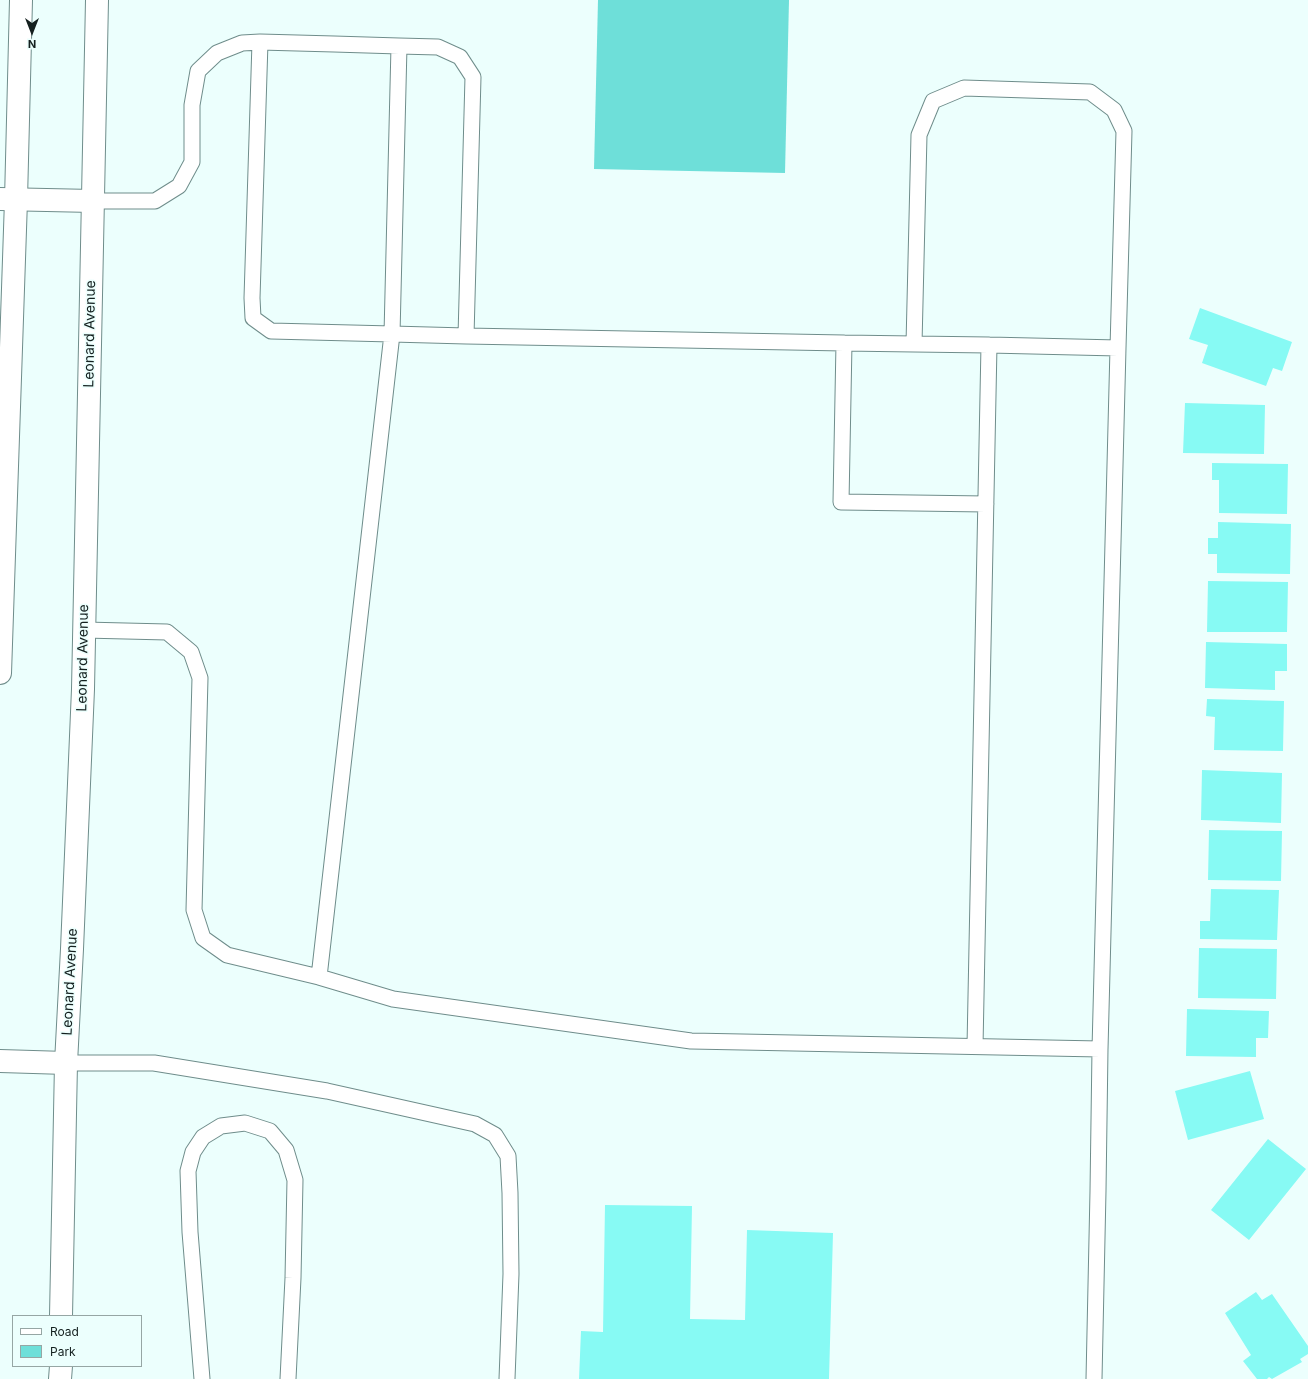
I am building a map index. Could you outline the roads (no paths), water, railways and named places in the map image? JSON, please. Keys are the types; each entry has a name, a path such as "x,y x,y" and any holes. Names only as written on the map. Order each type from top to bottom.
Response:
{"street":[{"path":"0,673 8,199 21,0"},
{"name":"Leonard Avenue","path":"61,1315 66,1063 83,689 97,0"},
{"path":"8,199 93,201"},
{"path":"0,1062 66,1063"},
{"path":"60,1379 61,1367"}],"lane":[{"path":"93,201 156,201 179,186 192,162 192,105 198,71 217,53 242,42 438,47 460,57 473,76 466,336"},
{"path":"260,42 252,298 253,318 271,331 1118,348"},
{"path":"319,976 392,334 399,46"},
{"path":"914,344 919,136 933,101 964,88 1090,92 1114,110 1124,131 1100,1049 1094,1379"},
{"path":"844,343 841,502 986,504"},
{"path":"975,1046 989,345"},
{"path":"84,630 167,632 190,652 200,678 194,910 203,938 227,955 319,976 393,999 691,1041 1100,1049"},
{"path":"66,1063 154,1063 327,1091 475,1124 495,1135 508,1156 510,1193 511,1274 507,1379"},
{"path":"202,1379 190,1232 188,1171 193,1152 203,1137 221,1126 245,1123 270,1130 286,1150 294,1180 294,1278 288,1379"}]}
